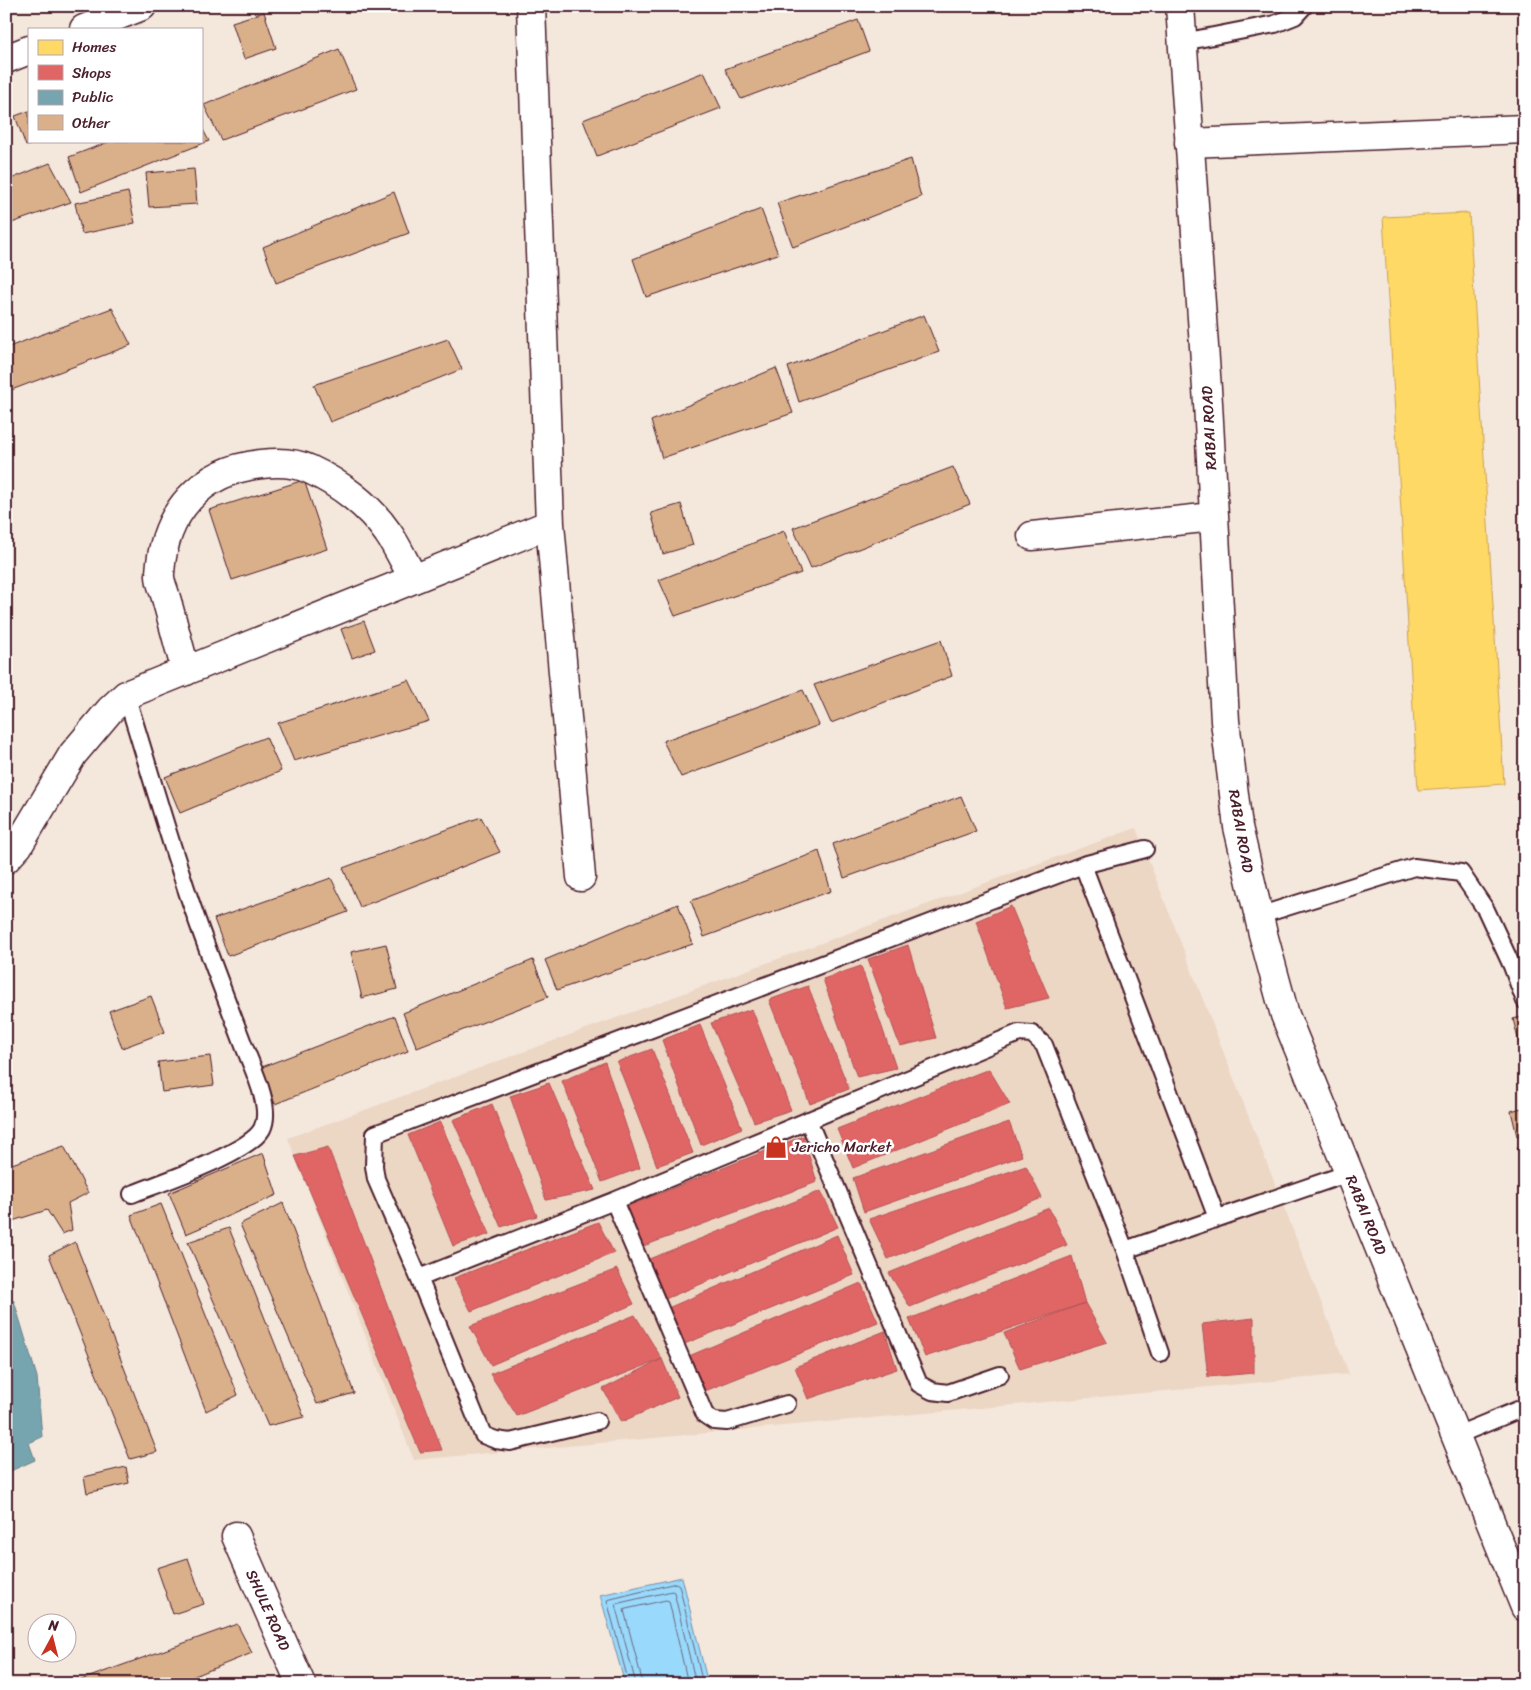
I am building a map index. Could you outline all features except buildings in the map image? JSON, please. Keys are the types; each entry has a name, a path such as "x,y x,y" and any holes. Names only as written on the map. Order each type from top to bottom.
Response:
{"street":[{"path":"87,28 142,6"},
{"path":"531,6 550,524 581,877"},
{"name":"RABAI ROAD","path":"1180,6 1208,403 1225,722 1238,828 1258,916 1285,1015 1525,1607"},
{"path":"6,59 28,50"},
{"path":"1189,143 1524,133"},
{"path":"186,671 160,575 166,536 184,504 204,484 227,473 253,465 281,462 308,468 346,491 366,508 388,532 414,579"},
{"path":"1032,536 1214,518"},
{"path":"6,859 18,846 73,754 110,710 126,695 550,524"},
{"name":"SHULE ROAD","path":"236,1536 301,1684"}],"lane":[{"path":"1183,42 1275,24 1295,16 1304,6"},
{"path":"126,695 182,877 264,1101 266,1116 262,1130 234,1152 132,1194"},
{"path":"596,1421 510,1442 496,1440 483,1435 376,1179 374,1166 375,1134 1082,865 1145,850"},
{"path":"1082,865 1217,1218"},
{"path":"1258,916 1414,867 1461,873 1486,910 1512,966 1525,1002"},
{"path":"419,1278 614,1201 1019,1032 1032,1034 1044,1045 1125,1250 1160,1353"},
{"path":"808,1120 918,1384 932,1391 948,1393 1000,1375"},
{"path":"1125,1250 1349,1173"},
{"path":"614,1201 704,1415 714,1420 727,1422 787,1404"},
{"path":"1455,1436 1525,1407"}],"shaded area":[{"name":"Jericho Market","path":"1136,828 1349,1374 414,1460 288,1138"}],"water":[{"path":"682,1577 708,1684 625,1684 600,1595"}],"place":[{"name":"Jericho Market","path":"776,1147"}]}
